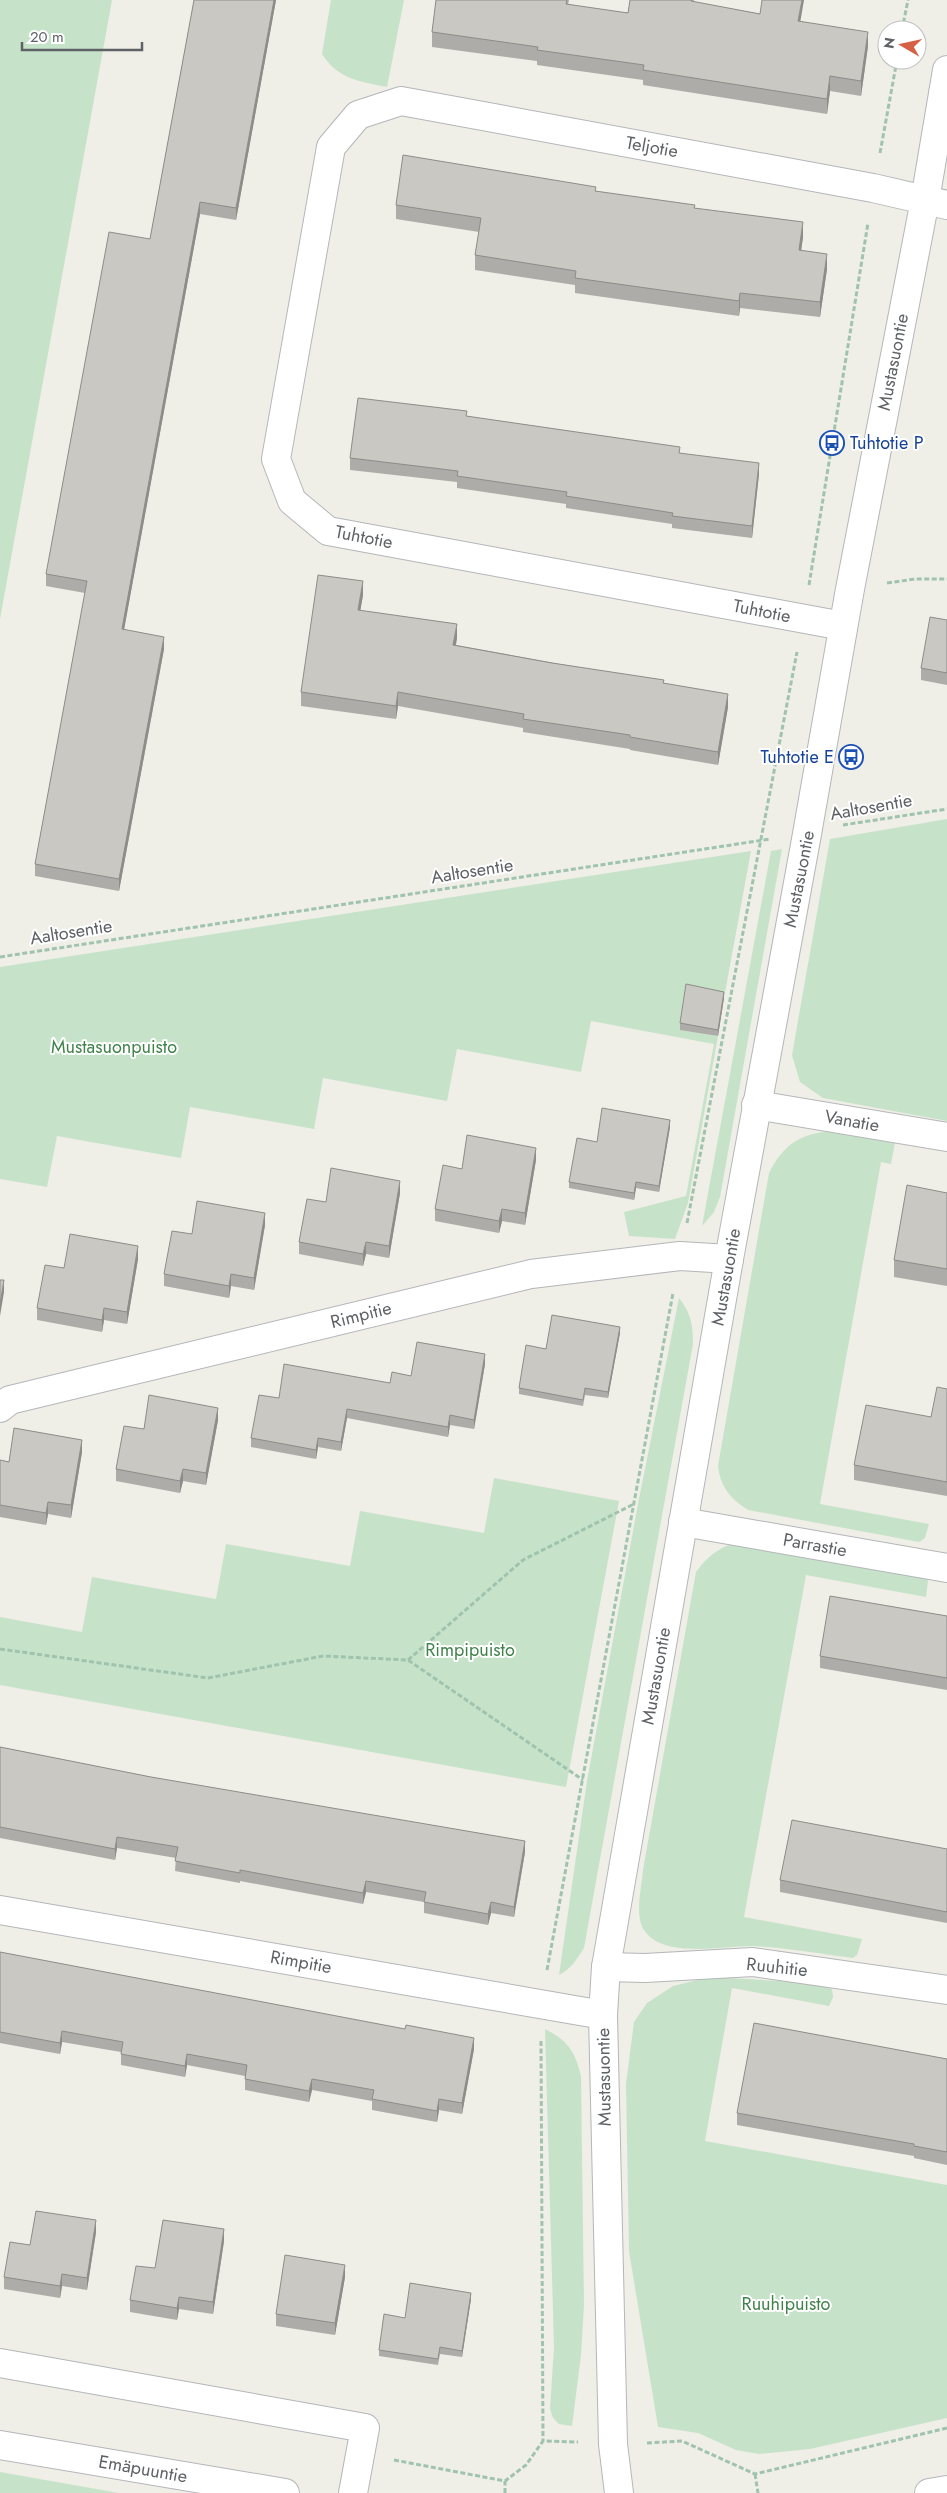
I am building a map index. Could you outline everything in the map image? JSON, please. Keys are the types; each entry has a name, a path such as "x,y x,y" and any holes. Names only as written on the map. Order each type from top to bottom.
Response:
{"street":[{"name":"Mustasuontie","path":"619,2493 613,2444 603,2015 606,1967 756,1105 808,834 850,588 936,202 947,70"},
{"name":"Teljotie","path":"358,115 401,101 873,188 936,202"},
{"name":"Tuhtotie","path":"358,115 331,147 276,459 292,501 328,531 843,626"},
{"name":"Vanatie","path":"756,1105 947,1137"},
{"name":"Rimpitie","path":"0,1408 10,1400 531,1274 680,1256 729,1259"},
{"name":"Parrastie","path":"683,1522 947,1568"},
{"name":"Rimpitie","path":"0,1910 603,2015"},
{"name":"Ruuhitie","path":"606,1967 645,1968 753,1962 947,1990"},
{"path":"0,2362 365,2428 353,2493"},
{"name":"Emäpuuntie","path":"0,2445 285,2493"},
{"path":"929,2493 947,2490"}],"path":[{"path":"904,20 908,0"},
{"path":"850,588 916,579 947,578"},
{"name":"Aaltosentie","path":"0,957 808,834 840,826 947,808"},
{"path":"408,1660 523,1560 634,1504"},
{"path":"0,1649 208,1678 323,1656 408,1660 583,1780"},
{"path":"360,2454 505,2481 526,2465 544,2440 613,2444 682,2441 756,2474 947,2428"},
{"path":"756,2474 758,2493"},
{"path":"505,2481 505,2493"}],"green space":[{"path":"0,0 112,0 0,619"},
{"path":"331,0 404,0 387,87 350,78 335,69 322,54"},
{"path":"947,819 947,1121 823,1098 800,1082 792,1055 830,839"},
{"path":"782,849 720,1197 714,1212 702,1226 771,851"},
{"name":"Mustasuonpuisto","path":"751,851 724,998 687,991 680,1029 718,1036 688,1203 675,1239 629,1236 624,1212 686,1196 714,1044 591,1021 581,1072 457,1049 447,1101 323,1078 314,1129 190,1107 181,1158 57,1136 47,1187 0,1179 0,967"},
{"path":"831,1131 895,1143 891,1164 881,1162 820,1504 929,1524 925,1538 919,1542 748,1510 731,1497 719,1473 718,1466 769,1173 781,1155 794,1142 820,1132"},
{"path":"679,1298 690,1320 693,1344 584,1948 570,1967 559,1975 587,1781 638,1504"},
{"name":"Rimpipuisto","path":"494,1478 619,1501 566,1787 0,1685 0,1617 82,1632 92,1577 216,1599 226,1544 350,1566 360,1511 484,1533"},
{"path":"735,1543 923,1573 928,1580 926,1597 806,1575 744,1917 862,1939 857,1955 853,1958 754,1946 680,1948 666,1945 653,1939 644,1930 639,1917 643,1870 696,1572 713,1554"},
{"name":"Ruuhipuisto","path":"710,1977 814,1983 832,1989 833,1997 829,2006 732,1988 705,2141 947,2185 947,2418 810,2449 759,2454 736,2450 698,2433 658,2427 629,2251 626,2084 634,2022 647,2003 673,1986"},
{"path":"545,2029 565,2043 573,2053 581,2076 584,2305 581,2355 572,2426 559,2424 553,2418 550,2409 554,2347"},
{"path":"0,2472 119,2493 0,2493"}],"building":[{"path":"194,0 274,0 236,208 200,202 122,629 164,637 119,879 35,864 87,581 46,574 109,232 150,239"},
{"path":"436,0 567,0 566,4 628,13 630,0 691,0 760,14 762,0 802,0 798,21 868,32 861,81 830,76 827,99 643,70 644,65 537,50 538,47 432,32"},
{"path":"403,155 596,187 595,191 695,205 694,208 803,222 799,250 827,254 820,302 740,293 739,301 575,278 576,271 475,255 481,218 396,205"},
{"path":"358,398 467,411 466,416 680,447 679,453 759,463 752,526 672,516 673,513 566,496 567,492 457,476 458,471 350,458"},
{"path":"318,575 363,581 358,610 457,624 453,645 552,663 664,680 663,683 728,694 718,752 630,737 630,735 523,719 524,714 398,692 396,706 301,692"},
{"path":"930,617 947,620 947,673 921,668"},
{"path":"686,984 724,992 718,1030 680,1023"},
{"path":"602,1108 670,1120 659,1186 636,1182 634,1193 569,1182 577,1138 597,1142"},
{"path":"467,1135 536,1148 525,1213 502,1209 499,1221 435,1209 443,1165 462,1169"},
{"path":"331,1168 400,1181 389,1246 366,1242 363,1254 299,1242 307,1199 326,1202"},
{"path":"907,1185 947,1193 947,1269 894,1260"},
{"path":"197,1201 265,1213 254,1278 231,1274 229,1286 164,1274 172,1231 192,1234"},
{"path":"70,1234 138,1246 127,1312 104,1308 102,1320 37,1308 45,1265 64,1268"},
{"path":"0,1280 4,1280 0,1304"},
{"path":"552,1315 620,1327 608,1392 585,1388 583,1400 519,1388 526,1345 546,1349"},
{"path":"417,1342 485,1354 474,1420 450,1415 448,1427 347,1409 341,1442 318,1438 316,1450 251,1438 259,1395 279,1398 284,1364 390,1383 392,1372 411,1376"},
{"path":"937,1387 947,1389 947,1482 854,1465 866,1405 931,1417"},
{"path":"149,1395 218,1408 206,1473 183,1469 180,1481 116,1469 124,1426 144,1429"},
{"path":"14,1428 82,1440 71,1505 48,1502 46,1513 0,1505 0,1460 9,1462"},
{"path":"830,1596 947,1616 947,1678 820,1656"},
{"path":"0,1747 151,1777 525,1841 514,1907 491,1902 488,1914 424,1902 426,1892 366,1881 363,1893 240,1870 240,1873 175,1861 178,1847 117,1837 115,1849 0,1827"},
{"path":"792,1820 947,1849 947,1912 780,1880"},
{"path":"0,1952 405,2029 406,2025 474,2038 462,2103 439,2099 437,2111 372,2099 374,2090 312,2079 309,2091 245,2079 247,2065 187,2054 185,2066 121,2054 123,2042 62,2031 60,2043 0,2032"},
{"path":"754,2023 947,2059 947,2152 914,2146 914,2144 737,2113"},
{"path":"36,2211 96,2220 87,2278 62,2274 60,2286 4,2277 10,2242 30,2245"},
{"path":"163,2220 224,2229 213,2302 179,2297 177,2308 130,2300 136,2266 155,2268"},
{"path":"285,2255 345,2265 335,2323 276,2314"},
{"path":"410,2283 471,2293 462,2351 440,2347 438,2359 379,2350 384,2314 405,2318"}],"place":[{"name":"Tuhtotie P","path":"832,443"},
{"name":"Tuhtotie E","path":"851,757"}]}
